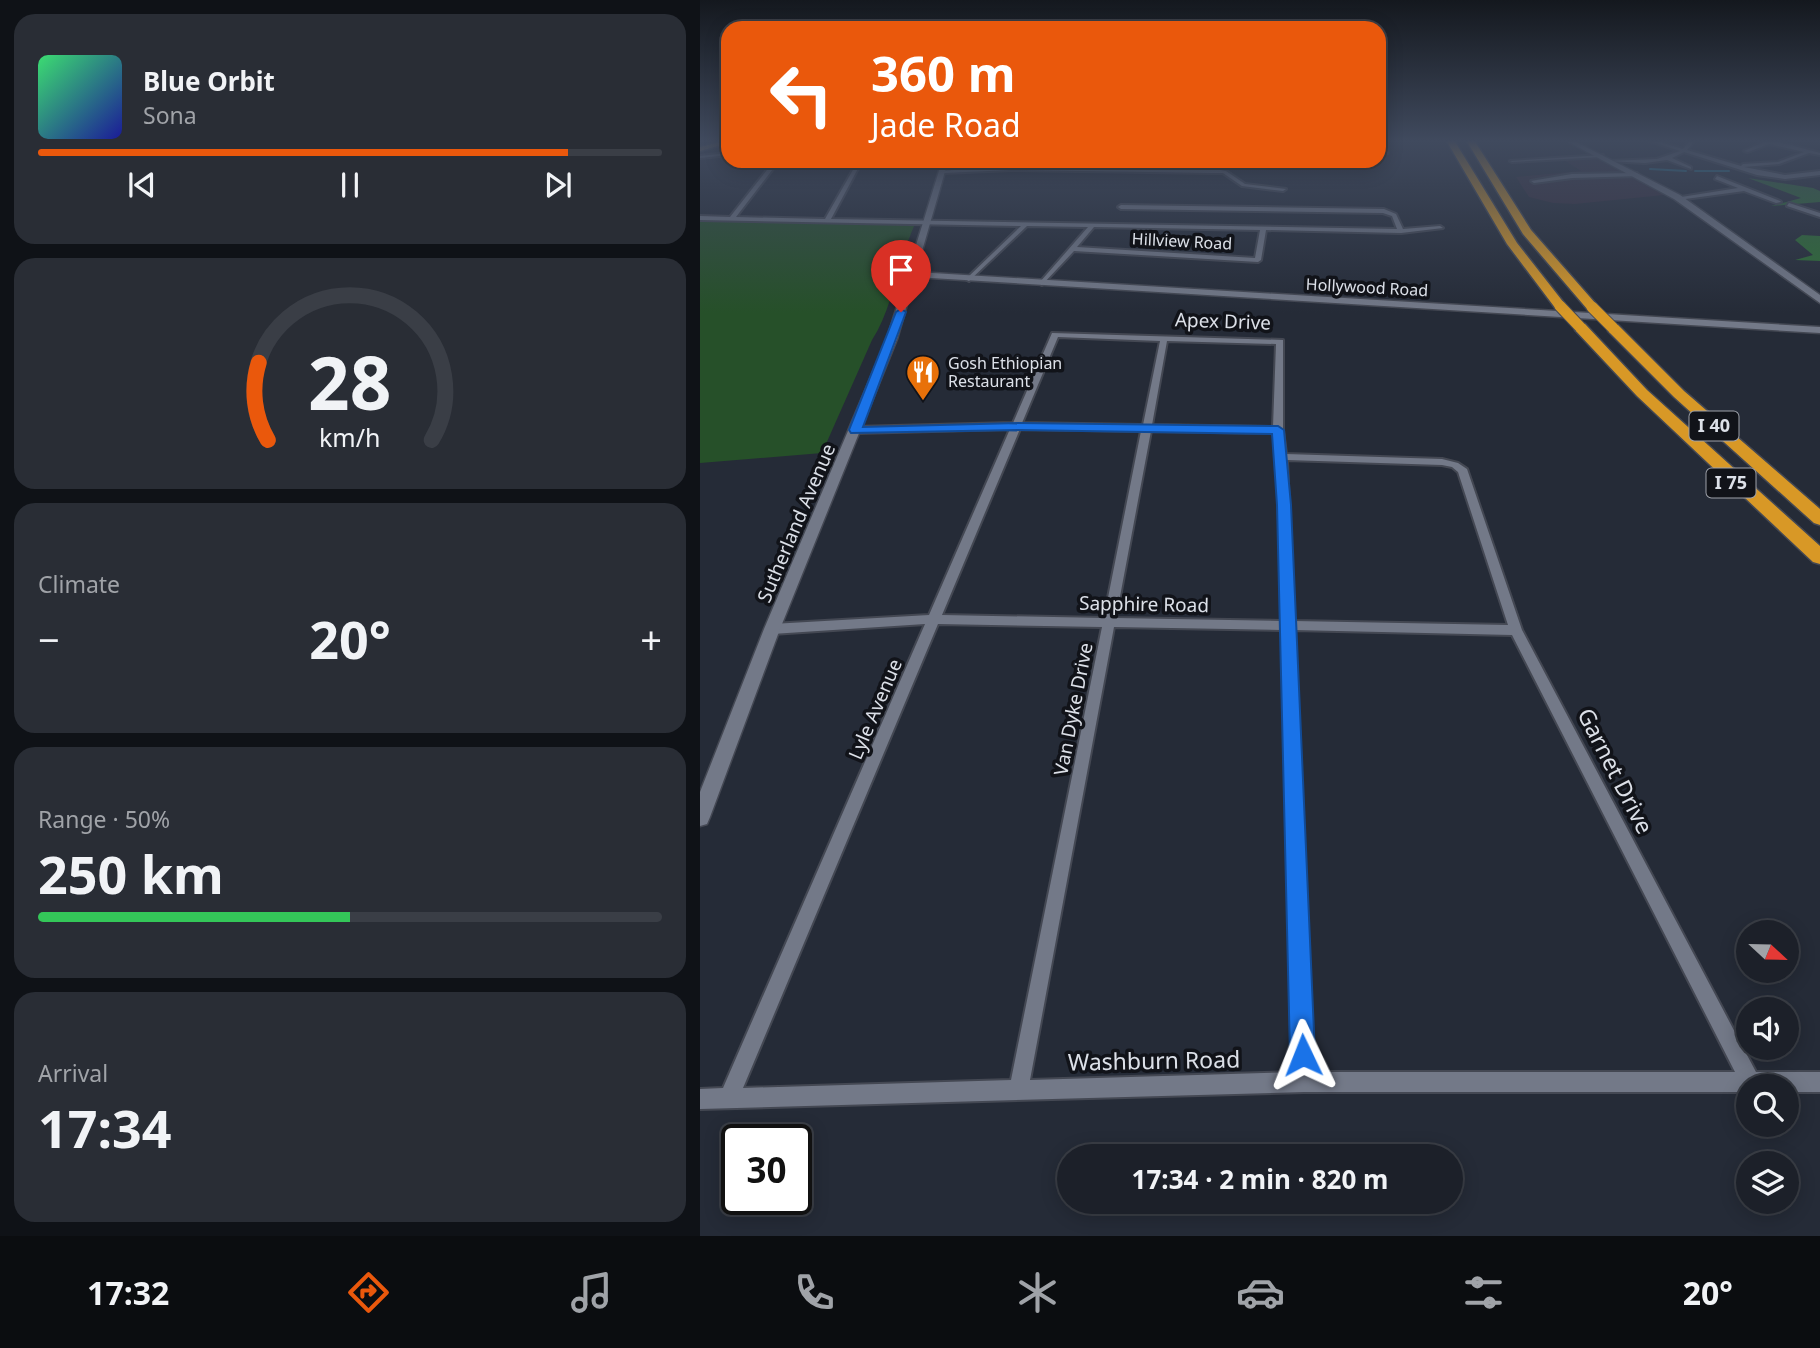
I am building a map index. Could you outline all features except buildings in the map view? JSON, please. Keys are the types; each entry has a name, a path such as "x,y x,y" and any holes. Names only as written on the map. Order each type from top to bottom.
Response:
{"highway":[{"name":"I 40","path":"1484,198 1512,244 1560,306 1642,393 1820,557"},
{"name":"I 40","path":"1506,198 1527,232 1592,307 1679,394 1820,519"},
{"name":"I 75","path":"1642,393 1820,573"}],"main road":[{"path":"1678,198 1820,300"}],"street":[{"path":"732,218 748,198"},
{"path":"827,221 840,198"},
{"name":"Sutherland Avenue","path":"700,817 772,629 892,339 935,198"},
{"path":"1766,198 1777,202"},
{"path":"1789,205 1820,215"},
{"path":"1121,207 1384,211 1394,215 1401,231"},
{"path":"1147,226 1153,208"},
{"path":"700,218 1401,231 1440,228"},
{"path":"969,278 1025,225"},
{"path":"1042,283 1092,226"},
{"name":"Hillview Road","path":"1072,249 1258,260 1263,229"},
{"name":"Hollywood Road","path":"912,274 1820,330"},
{"name":"Apex Drive","path":"1055,335 1280,342 1278,430 1282,457 1289,626 1304,1082"},
{"name":"Lyle Avenue","path":"729,1098 1055,335"},
{"name":"Van Dyke Drive","path":"1019,1088 1164,338"},
{"path":"855,430 1018,426 1278,430"},
{"name":"Garnet Drive","path":"1282,457 1442,462 1455,465 1464,471 1516,630 1747,1074"},
{"name":"Sapphire Road","path":"772,629 934,619 1516,630"},
{"name":"Washburn Road","path":"700,1099 1304,1082 1736,1082"},
{"name":"Washburn Road","path":"1799,1082 1820,1082"}],"shaded area":[{"path":"1532,198 1637,198 1575,204 1553,203"}],"green space":[{"path":"1801,198 1820,198 1820,202 1771,206"},
{"path":"700,220 915,224 885,314 822,453 700,463"},
{"path":"1802,235 1820,236 1820,261 1795,260 1813,255 1795,240"}],"place":[{"name":"Gosh Ethiopian Restaurant","path":"923,402"}],"route":[{"path":"901,312 855,430 1018,426 1278,430 1282,457 1290,653 1303,1055"}]}
